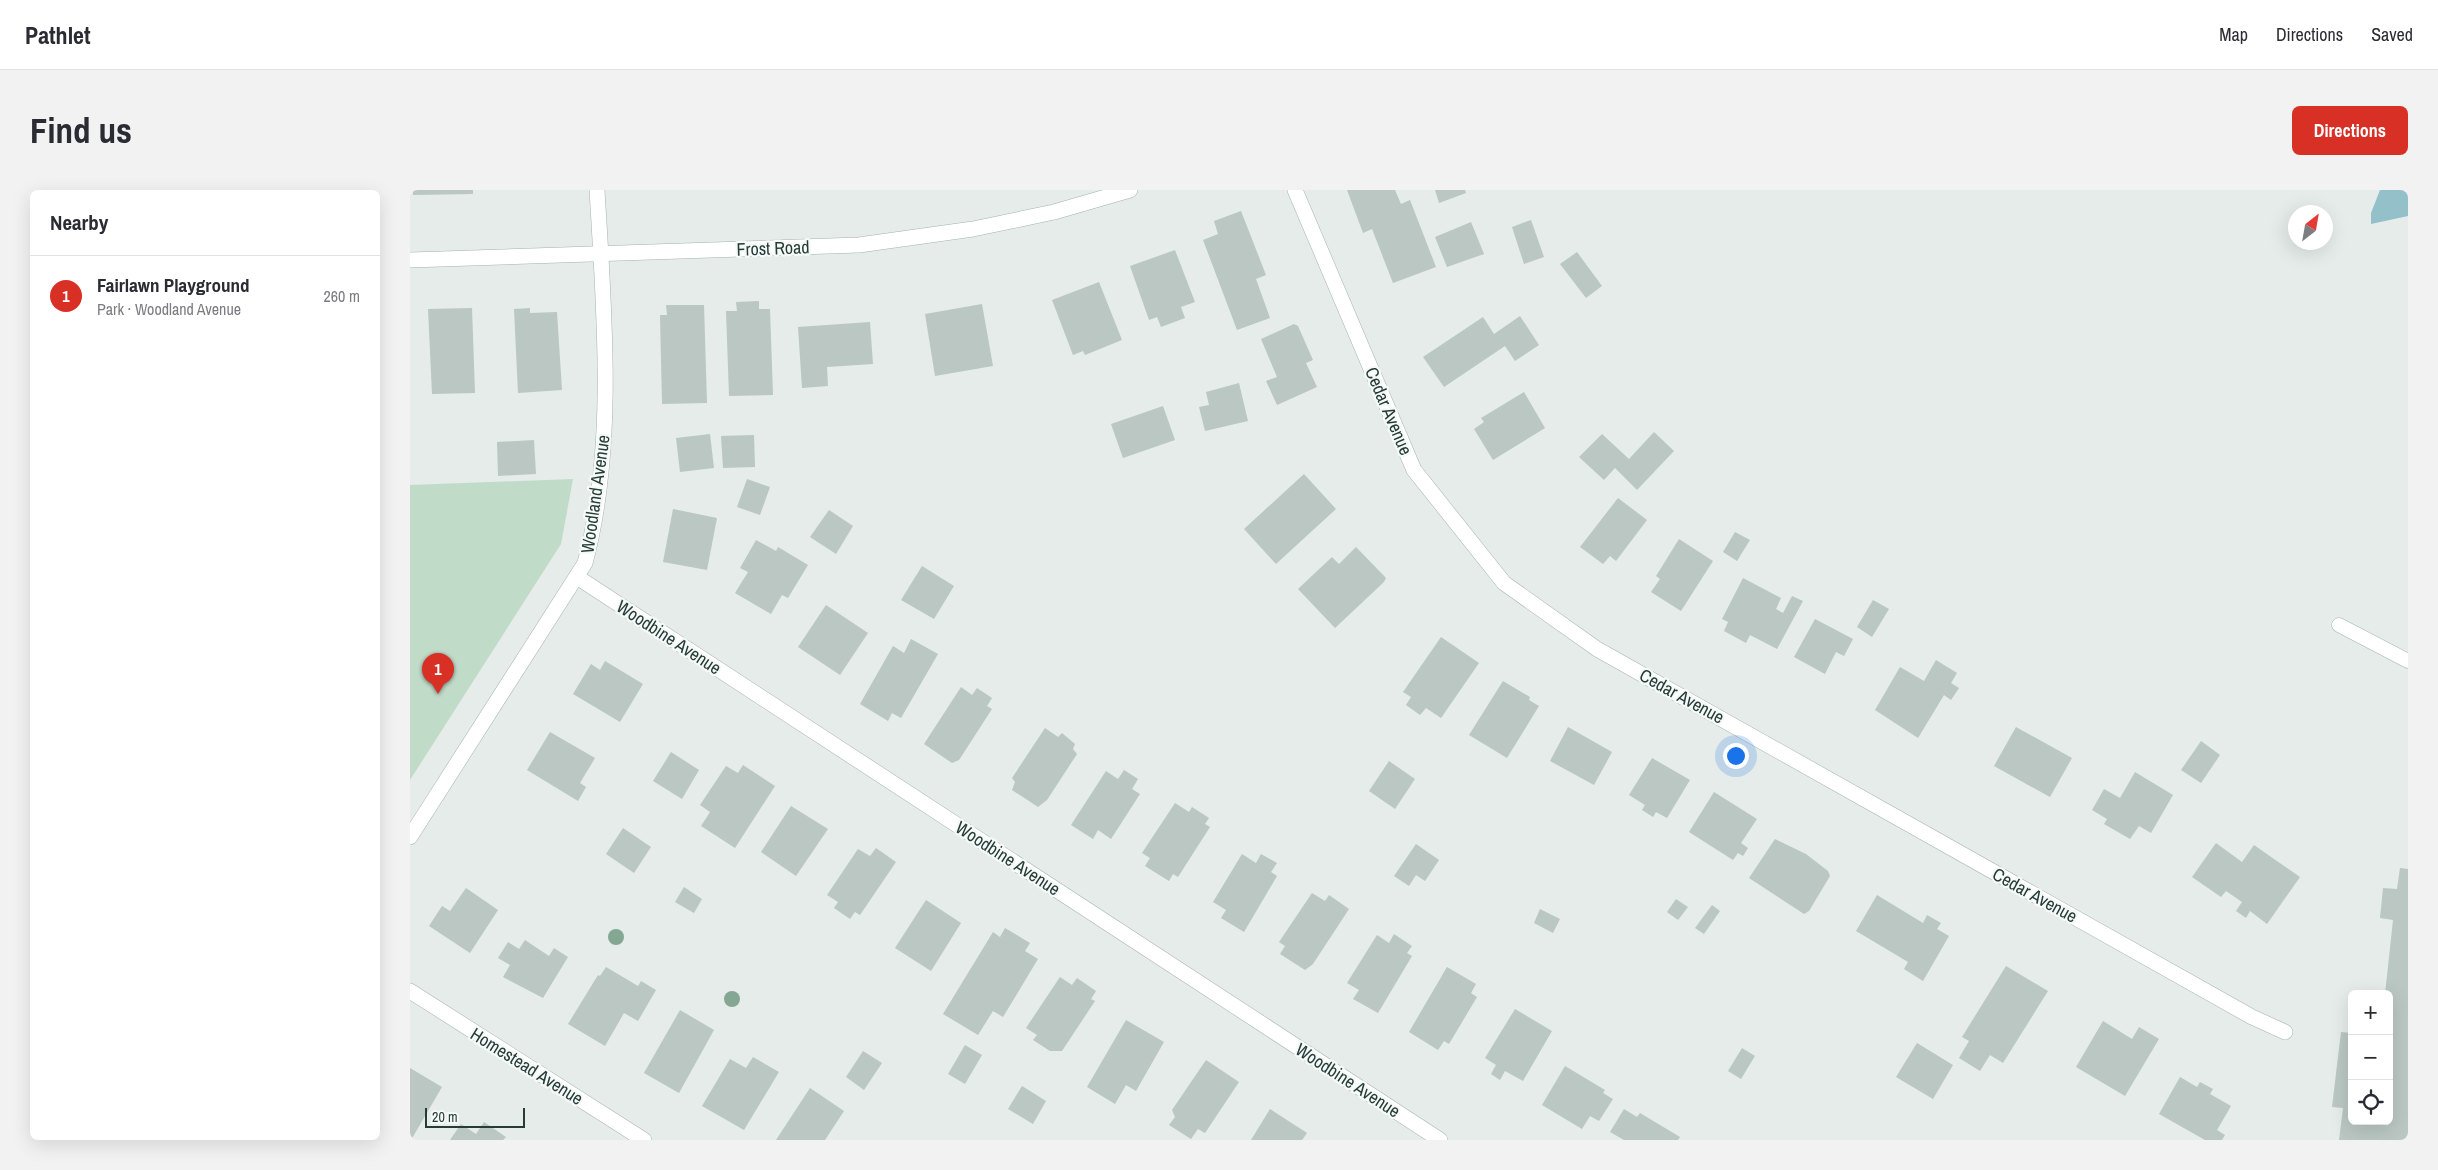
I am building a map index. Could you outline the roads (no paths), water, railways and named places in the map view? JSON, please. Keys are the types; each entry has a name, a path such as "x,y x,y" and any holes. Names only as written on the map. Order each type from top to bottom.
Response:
{"street":[{"name":"Woodland Avenue","path":"410,837 585,563 593,536 605,418 601,252 597,190"},
{"name":"Frost Road","path":"410,260 601,252 859,245 973,229 1054,212 1130,190"},
{"name":"Cedar Avenue","path":"1295,190 1414,470 1504,584 1597,649 2252,1017 2284,1032"},
{"name":"Woodbine Avenue","path":"576,577 1440,1140"},
{"name":"Homestead Avenue","path":"410,991 644,1140"}],"lane":[{"path":"2339,625 2408,661"}],"water":[{"path":"2380,190 2408,190 2408,216 2371,224 2371,213"}],"place":[{"name":"Fairlawn Playground","path":"438,694"}]}
